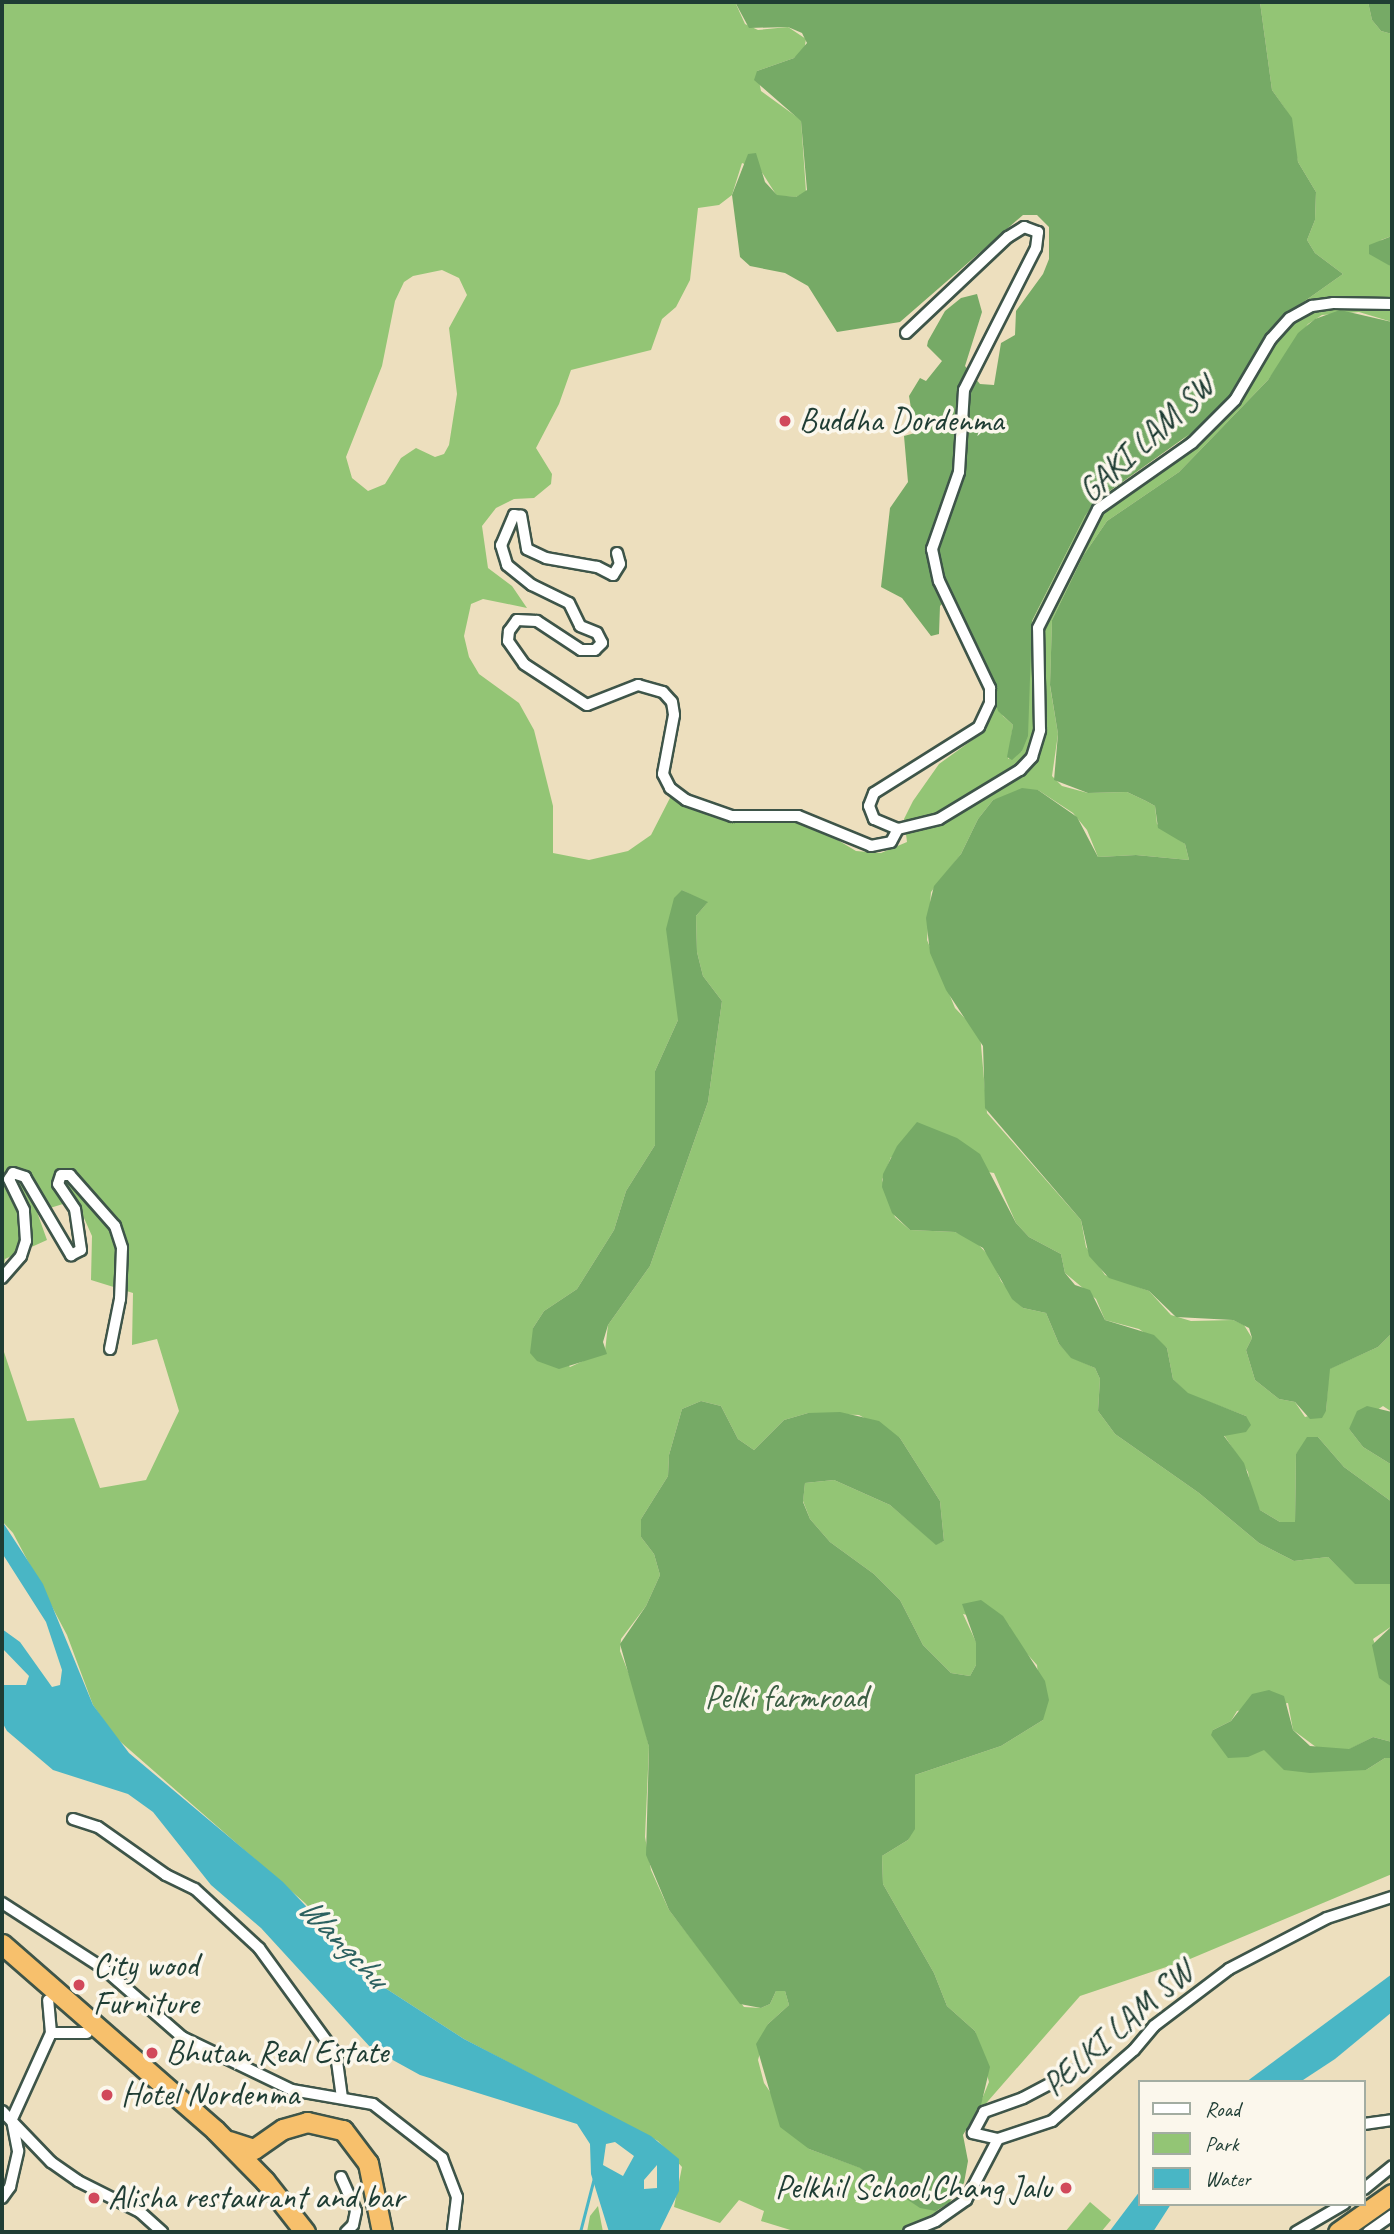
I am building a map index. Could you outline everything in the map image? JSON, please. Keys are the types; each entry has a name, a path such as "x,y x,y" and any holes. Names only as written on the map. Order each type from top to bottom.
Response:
{"highway":[{"path":"2,1944 215,2130 280,2199 305,2232"},
{"path":"2,1957 48,2000 196,2125 273,2204 293,2232"},
{"path":"215,2130 242,2149 268,2141 283,2129 307,2122 343,2130 368,2163 382,2232"},
{"path":"268,2141 262,2163 280,2199"},
{"path":"1366,2200 1392,2180"},
{"path":"1338,2232 1392,2194"},
{"path":"1321,2232 1358,2206"}],"street":[{"path":"898,829 874,818 869,806 874,793 979,727 990,703 990,688 939,581 932,549 959,472 964,390 1030,260 1038,232 1024,227 1007,237 905,333"},
{"name":"GAKI LAM SW","path":"617,553 620,564 613,575 547,558 527,549 521,516 514,515 502,545 507,565 532,585 569,603 580,626 597,633 602,643 595,650 581,650 537,621 517,620 509,631 508,641 524,664 587,705 638,685 663,692 672,702 674,715 663,774 670,788 698,805 732,816 798,816 871,846 891,842 898,829 939,819 1020,770 1032,757 1040,730 1038,628 1098,509 1192,443 1235,400 1271,339 1290,318 1312,306 1333,303 1392,304"},
{"path":"2,1278 21,1256 26,1241 23,1210 9,1179 13,1173 25,1177 71,1255 81,1250 77,1216 58,1184 61,1175 70,1175 116,1226 122,1248 120,1299 110,1349"},
{"path":"73,1819 98,1827 166,1875 195,1889 259,1948 336,2053 342,2098"},
{"name":"PELKI LAM SW","path":"998,2139 1052,2121 1134,2050 1154,2026 1229,1969 1327,1918 1392,1897"},
{"path":"2,1903 103,1968 182,2037 292,2090 373,2105 442,2158 457,2197 453,2232"},
{"path":"2,2198 17,2161 12,2119 51,2033 48,2000"},
{"path":"51,2033 87,2033"},
{"path":"909,2232 936,2221 966,2200 998,2139 973,2133 984,2112 1023,2098 1076,2070"},
{"path":"2,2111 51,2162 78,2181 140,2212 162,2232"},
{"path":"1366,2124 1392,2120"},
{"path":"1366,2187 1392,2166"},
{"path":"341,2177 356,2211 353,2225 345,2232"},
{"path":"1296,2232 1341,2206"},
{"path":"1367,2232 1392,2215"}],"green space":[{"path":"2,2 735,2 745,24 758,30 788,27 806,39 804,51 794,58 757,71 761,91 801,120 806,192 796,197 777,196 761,171 742,163 732,195 719,205 698,208 690,280 676,307 662,319 651,350 571,370 559,404 536,448 552,474 551,484 534,498 514,499 496,508 482,526 488,568 512,586 527,608 483,599 471,604 464,636 469,657 479,674 519,703 534,730 553,806 553,853 589,860 628,851 651,835 671,796 735,821 784,817 816,827 856,851 881,853 907,842 904,819 913,801 939,764 982,733 996,698 1003,716 1013,725 1008,759 1022,751 1032,622 1085,516 1097,500 1176,447 1241,380 1278,320 1343,274 1315,253 1307,240 1315,220 1316,192 1298,162 1286,110 1272,90 1260,2 1368,2 1372,20 1381,31 1392,34 1392,236 1381,240 1375,255 1392,267 1392,322 1359,312 1322,315 1308,324 1268,380 1179,472 1107,521 1083,556 1052,620 1050,686 1058,734 1052,776 1062,786 1088,793 1127,792 1155,806 1157,824 1185,844 1189,860 1136,855 1098,857 1087,830 1073,813 1038,790 993,800 978,819 961,854 931,892 927,940 955,1008 980,1034 987,1113 1081,1220 1086,1247 1105,1275 1149,1291 1171,1315 1191,1321 1233,1320 1244,1325 1252,1338 1246,1350 1255,1380 1279,1399 1295,1402 1305,1417 1326,1411 1329,1369 1378,1347 1392,1333 1392,1412 1383,1406 1349,1429 1363,1447 1392,1465 1392,1502 1344,1467 1318,1437 1296,1454 1295,1522 1280,1522 1260,1510 1252,1496 1248,1472 1224,1435 1246,1416 1188,1394 1173,1379 1167,1348 1139,1329 1105,1320 1096,1299 1065,1273 1061,1254 1029,1237 1016,1223 994,1173 891,1157 882,1180 895,1217 910,1230 955,1232 975,1241 991,1258 1001,1281 1023,1308 1046,1313 1059,1344 1071,1357 1095,1368 1100,1379 1098,1411 1115,1434 1199,1493 1259,1543 1294,1561 1328,1557 1356,1584 1392,1584 1392,1626 1373,1639 1392,1687 1392,1742 1373,1737 1350,1749 1320,1750 1293,1730 1288,1703 1237,1711 1231,1721 1213,1730 1264,1749 1285,1770 1366,1770 1385,1758 1392,1758 1392,1874 1190,1959 1080,1996 975,2116 989,2082 975,2031 947,2006 934,1973 883,1884 882,1856 908,1840 915,1820 915,1775 1001,1746 1043,1720 1037,1665 1012,1637 1009,1625 963,1614 976,1642 976,1665 970,1676 951,1673 923,1645 900,1600 874,1574 830,1542 810,1519 803,1501 805,1483 834,1480 890,1505 936,1544 944,1541 940,1501 900,1438 859,1415 808,1413 784,1420 754,1450 738,1439 721,1406 701,1401 682,1409 669,1455 668,1476 641,1519 641,1537 654,1554 660,1575 646,1606 621,1639 620,1651 637,1695 649,1747 645,1837 651,1870 669,1910 744,2007 761,2008 770,2004 776,1991 785,1991 789,2005 768,2024 758,2060 764,2083 809,2149 861,2168 936,2211 944,2208 900,2232 797,2232 761,2221 764,2211 739,2200 720,2223 674,2207 682,2167 658,2141 464,2039 382,1986 305,1903 115,1737 93,1705 67,1635 13,1533 2,1521 2,1346 27,1421 74,1418 100,1488 146,1480 179,1411 157,1339 132,1345 133,1293 91,1280 92,1236 76,1200 37,1212 47,1240 5,1259 2,1278","holes":["442,270 459,278 467,295 449,328 457,394 449,445 444,454 435,457 416,448 401,458 385,484 368,491 352,478 346,457 382,366 395,301 404,282 413,276","682,890 707,903 696,916 697,952 703,976 722,1001 708,1102 650,1266 608,1325 605,1351 570,1367 533,1328 544,1311 577,1289 614,1230 626,1191 655,1145 655,1071 678,1020"]},
{"path":"735,2 1260,2 1272,90 1292,118 1298,162 1316,192 1315,220 1307,240 1315,253 1343,274 1278,320 1233,392 1208,421 1097,500 1085,516 1032,621 1028,736 1022,751 1012,760 1007,757 1013,725 998,711 981,652 952,594 940,606 939,634 931,636 902,598 881,587 890,508 908,482 904,436 915,433 909,396 920,378 926,381 942,361 927,346 928,341 945,311 961,298 977,294 982,312 965,366 980,384 994,385 1001,343 1015,335 1016,311 1043,274 1049,259 1049,227 1037,215 1023,215 900,322 837,332 808,286 785,273 750,266 740,257 732,195 748,154 756,153 765,182 777,195 796,197 807,190 801,121 754,80 757,71 794,58 807,43 802,33 788,27 749,28"},
{"path":"1368,2 1392,2 1392,34 1381,31 1372,20"},
{"path":"1392,236 1392,267 1369,254 1369,245"},
{"path":"1340,310 1392,322 1392,1333 1378,1347 1330,1369 1326,1411 1322,1418 1310,1419 1295,1402 1279,1399 1255,1380 1246,1350 1252,1338 1249,1328 1233,1320 1176,1317 1149,1291 1109,1278 1089,1256 1081,1220 985,1108 983,1046 946,990 930,953 926,918 934,886 961,854 978,819 993,800 1022,788 1038,790 1077,817 1098,857 1136,855 1189,860 1185,844 1158,828 1155,806 1127,792 1088,793 1054,780 1058,734 1050,685 1052,620 1083,556 1107,521 1179,472 1268,380 1298,333 1315,319"},
{"path":"682,890 708,902 696,916 697,952 703,976 722,1001 708,1102 650,1266 608,1325 603,1342 607,1354 559,1369 537,1361 530,1353 533,1328 544,1311 577,1289 614,1230 626,1191 655,1145 655,1071 678,1020 666,929 674,898"},
{"path":"917,1122 957,1138 980,1154 1016,1223 1029,1237 1061,1254 1065,1273 1075,1285 1090,1290 1105,1320 1154,1335 1167,1348 1173,1379 1188,1393 1246,1416 1251,1425 1246,1432 1224,1436 1244,1463 1260,1510 1280,1522 1295,1522 1296,1454 1307,1437 1318,1437 1344,1467 1392,1502 1392,1584 1355,1584 1328,1557 1294,1561 1259,1543 1199,1493 1115,1434 1098,1411 1100,1379 1095,1368 1071,1358 1059,1344 1046,1313 1023,1308 1012,1299 983,1248 955,1232 910,1230 892,1213 882,1187 883,1174 897,1146"},
{"name":"Pelki farmroad","path":"701,1401 721,1406 738,1439 754,1450 784,1420 808,1413 840,1412 879,1421 900,1438 940,1501 944,1541 936,1545 890,1505 834,1480 805,1483 803,1502 810,1519 830,1542 874,1574 900,1600 923,1645 951,1673 970,1676 976,1665 976,1643 962,1604 981,1600 1003,1616 1045,1681 1049,1700 1043,1720 1001,1746 915,1775 915,1829 908,1840 882,1856 883,1884 934,1973 947,2006 975,2031 990,2067 981,2105 963,2135 968,2161 964,2183 949,2203 936,2211 920,2208 860,2168 809,2149 780,2127 756,2044 768,2024 789,2005 785,1991 776,1991 770,2004 761,2008 740,2004 669,1910 646,1855 649,1747 620,1644 646,1606 660,1575 654,1554 641,1537 641,1519 668,1476 669,1455 682,1409"},
{"path":"1367,1406 1392,1412 1392,1465 1363,1447 1349,1429 1357,1411"},
{"path":"1392,1626 1392,1687 1379,1678 1372,1645"},
{"path":"1269,1690 1284,1696 1293,1730 1310,1746 1349,1749 1373,1737 1392,1742 1392,1758 1385,1758 1366,1770 1310,1773 1284,1770 1264,1750 1248,1757 1228,1758 1211,1735 1213,1730 1231,1721 1252,1694"},
{"path":"1090,2202 1111,2220 1101,2232 1065,2232"},
{"path":"598,2206 603,2232 587,2232 590,2216"}],"water":[{"path":"2,1521 43,1584 93,1705 129,1753 283,1882 382,1986 464,2039 651,2136 679,2159 679,2191 659,2232 609,2232 591,2174 590,2144 577,2124 420,2075 371,2048 261,1928 211,1885 153,1812 128,1794 53,1770 7,1731 2,1722 2,1685 26,1685 29,1676 2,1648 2,1629 20,1642 52,1687 60,1685 62,1670 46,1622 2,1553","holes":["615,2142 634,2156 623,2176 603,2165 606,2144","657,2165 657,2188 644,2189 644,2180"]},
{"path":"1392,1974 1392,2012 1335,2059 1303,2080 1249,2080"},
{"path":"1138,2194 1138,2206 1170,2206 1153,2232 1109,2232"}],"waterway":[{"path":"580,2232 594,2178"}],"place":[{"name":"Buddha Dordenma","path":"785,421"},
{"name":"City wood Furniture","path":"79,1985"},
{"name":"Bhutan Real Estate","path":"152,2053"},
{"name":"Hotel Nordenma","path":"107,2095"},
{"name":"Pelkhil School,Chang Jalu","path":"1066,2188"},
{"name":"Alisha restaurant and bar","path":"94,2198"}],"water label":[{"name":"Wangchu","path":"343,1942"}]}
